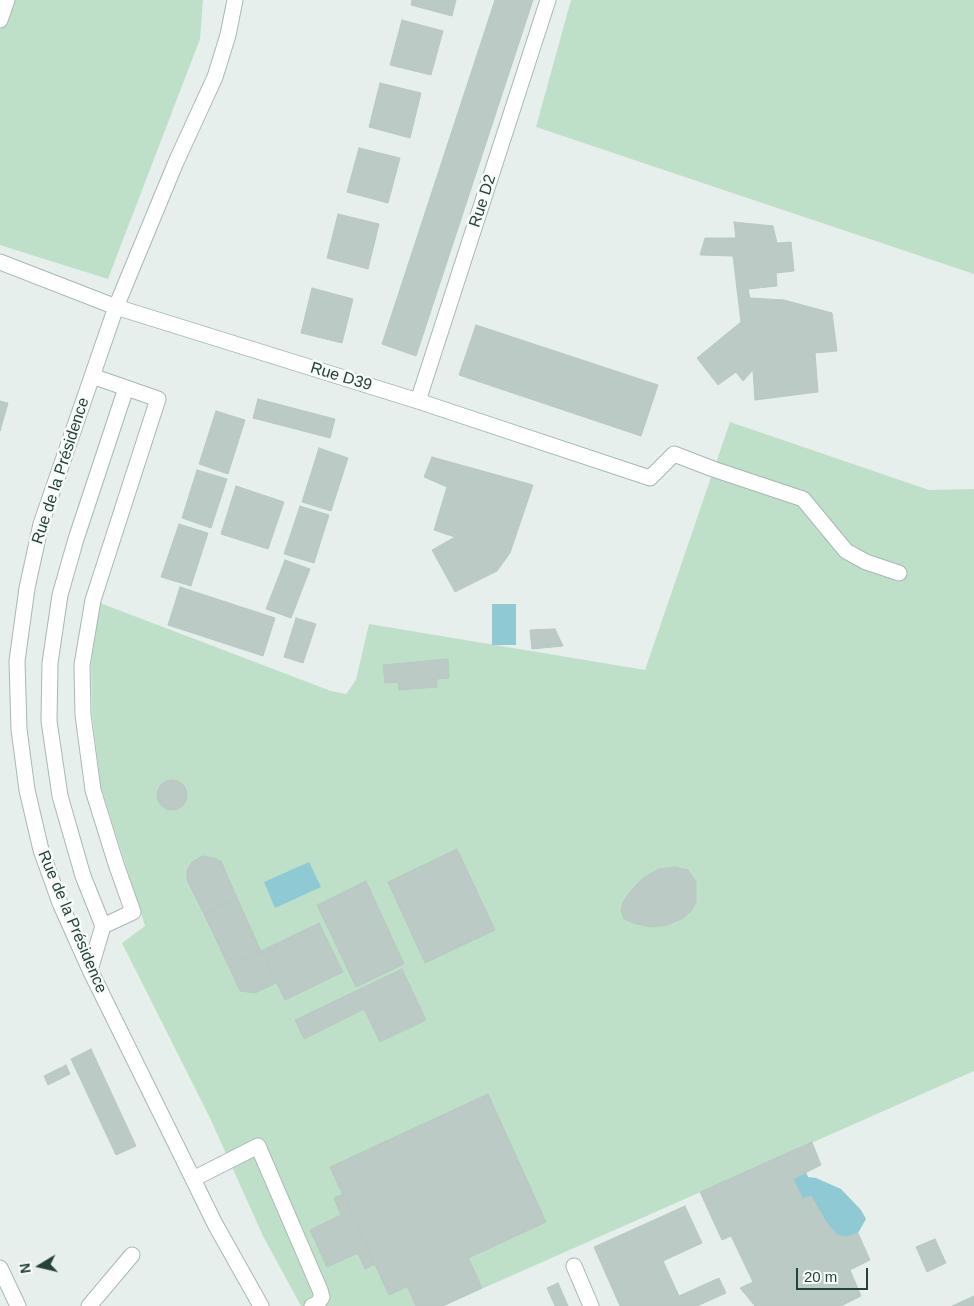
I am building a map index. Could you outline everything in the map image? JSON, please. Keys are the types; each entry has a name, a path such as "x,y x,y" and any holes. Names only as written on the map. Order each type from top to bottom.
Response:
{"street":[{"path":"0,20 7,0"},
{"name":"Rue de la Présidence","path":"234,0 228,35 215,77 176,162 116,307 41,524 27,588 17,661 19,728 27,790 41,850 60,903 90,970 193,1179 261,1306"},
{"name":"Rue D2","path":"418,401 548,0"},
{"name":"Rue D39","path":"0,262 116,307 418,401 650,478 674,454 803,499 846,551 866,562 899,573"},
{"path":"92,376 158,399 93,600 82,665 84,715 93,790 116,864 134,912 103,926"},
{"path":"90,970 103,926 83,876 60,796 49,721 50,663 60,595 76,539 126,388"},
{"path":"193,1179 258,1146 320,1290 322,1297 318,1303 312,1306"},
{"path":"88,1306 132,1255"},
{"path":"574,1266 591,1306"},
{"path":"0,1268 18,1306"}],"green space":[{"path":"0,0 203,0 200,39 108,279 0,245"},
{"path":"571,0 974,0 974,274 536,127"},
{"path":"730,422 929,490 974,489 974,1071 443,1306 301,1306 263,1236 210,1118 122,943 145,926 101,787 92,714 91,664 100,603 331,691 346,694 356,680 369,624 645,670"}],"water":[{"path":"492,604 516,604 516,645 492,645"},
{"path":"309,862 321,887 275,908 264,882"},
{"path":"806,1172 808,1177 816,1178 841,1189 861,1210 866,1219 858,1233 848,1237 837,1235 826,1222 811,1196 803,1199 793,1179"}],"building":[{"path":"412,0 456,0 452,16 411,5"},
{"path":"495,0 533,0 416,356 382,344"},
{"path":"402,20 443,31 431,75 390,65"},
{"path":"380,83 421,93 410,138 369,127"},
{"path":"359,148 400,158 388,203 347,192"},
{"path":"338,214 379,224 368,269 327,258"},
{"path":"734,222 773,226 777,243 791,242 794,271 776,273 777,286 748,289 750,298 784,300 832,313 837,351 815,353 818,392 755,400 753,370 743,381 736,372 718,385 697,358 741,322 733,256 700,255 705,238 736,238"},
{"path":"312,288 353,299 342,343 301,333"},
{"path":"476,325 658,385 641,436 459,375"},
{"path":"258,399 335,419 330,438 253,418"},
{"path":"0,401 8,403 0,431"},
{"path":"216,411 245,420 228,474 199,464"},
{"path":"319,448 348,458 331,511 302,502"},
{"path":"432,457 533,485 510,553 497,571 455,592 432,550 455,537 434,530 447,487 424,477"},
{"path":"197,470 227,479 211,528 182,518"},
{"path":"236,486 284,502 268,549 221,534"},
{"path":"300,506 329,515 314,563 284,554"},
{"path":"179,524 208,533 191,586 161,577"},
{"path":"285,560 310,569 291,618 266,609"},
{"path":"180,587 275,618 263,656 168,625"},
{"path":"296,618 316,624 303,663 284,657"},
{"path":"555,629 563,646 532,649 530,630"},
{"path":"448,659 449,678 437,679 437,687 399,690 398,682 385,683 383,665"},
{"path":"172,780 178,781 186,789 186,801 178,809 172,810 166,809 158,801 157,795 158,789 166,781"},
{"path":"457,849 495,930 425,963 388,882"},
{"path":"203,856 221,861 237,898 204,914 187,880 187,870 192,862"},
{"path":"675,867 688,870 696,882 696,902 691,911 683,918 667,925 652,927 636,924 624,919 621,910 623,902 643,878 659,869"},
{"path":"366,881 404,964 356,987 317,905"},
{"path":"237,898 261,951 229,967 204,914"},
{"path":"319,923 343,972 285,1000 261,951"},
{"path":"261,951 276,983 255,993 240,991 229,967"},
{"path":"402,969 426,1020 380,1042 364,1009 304,1039 295,1020"},
{"path":"91,1049 136,1146 116,1155 71,1059"},
{"path":"66,1065 70,1074 48,1085 44,1076"},
{"path":"488,1094 546,1222 389,1295 330,1167"},
{"path":"812,1142 821,1165 793,1179 803,1199 811,1196 826,1222 837,1235 848,1237 858,1233 870,1260 850,1270 861,1296 841,1306 755,1306 740,1288 753,1282 731,1236 722,1240 700,1192"},
{"path":"343,1194 375,1264 365,1269 358,1253 327,1267 310,1230 341,1215 334,1198"},
{"path":"685,1206 702,1243 663,1261 679,1296 719,1278 726,1293 697,1306 620,1306 594,1247"},
{"path":"935,1239 946,1263 927,1272 916,1247"},
{"path":"468,1257 482,1288 443,1306 416,1306 407,1286"},
{"path":"558,1283 568,1306 555,1306 547,1288"},
{"path":"974,1296 974,1306 952,1306"}]}
